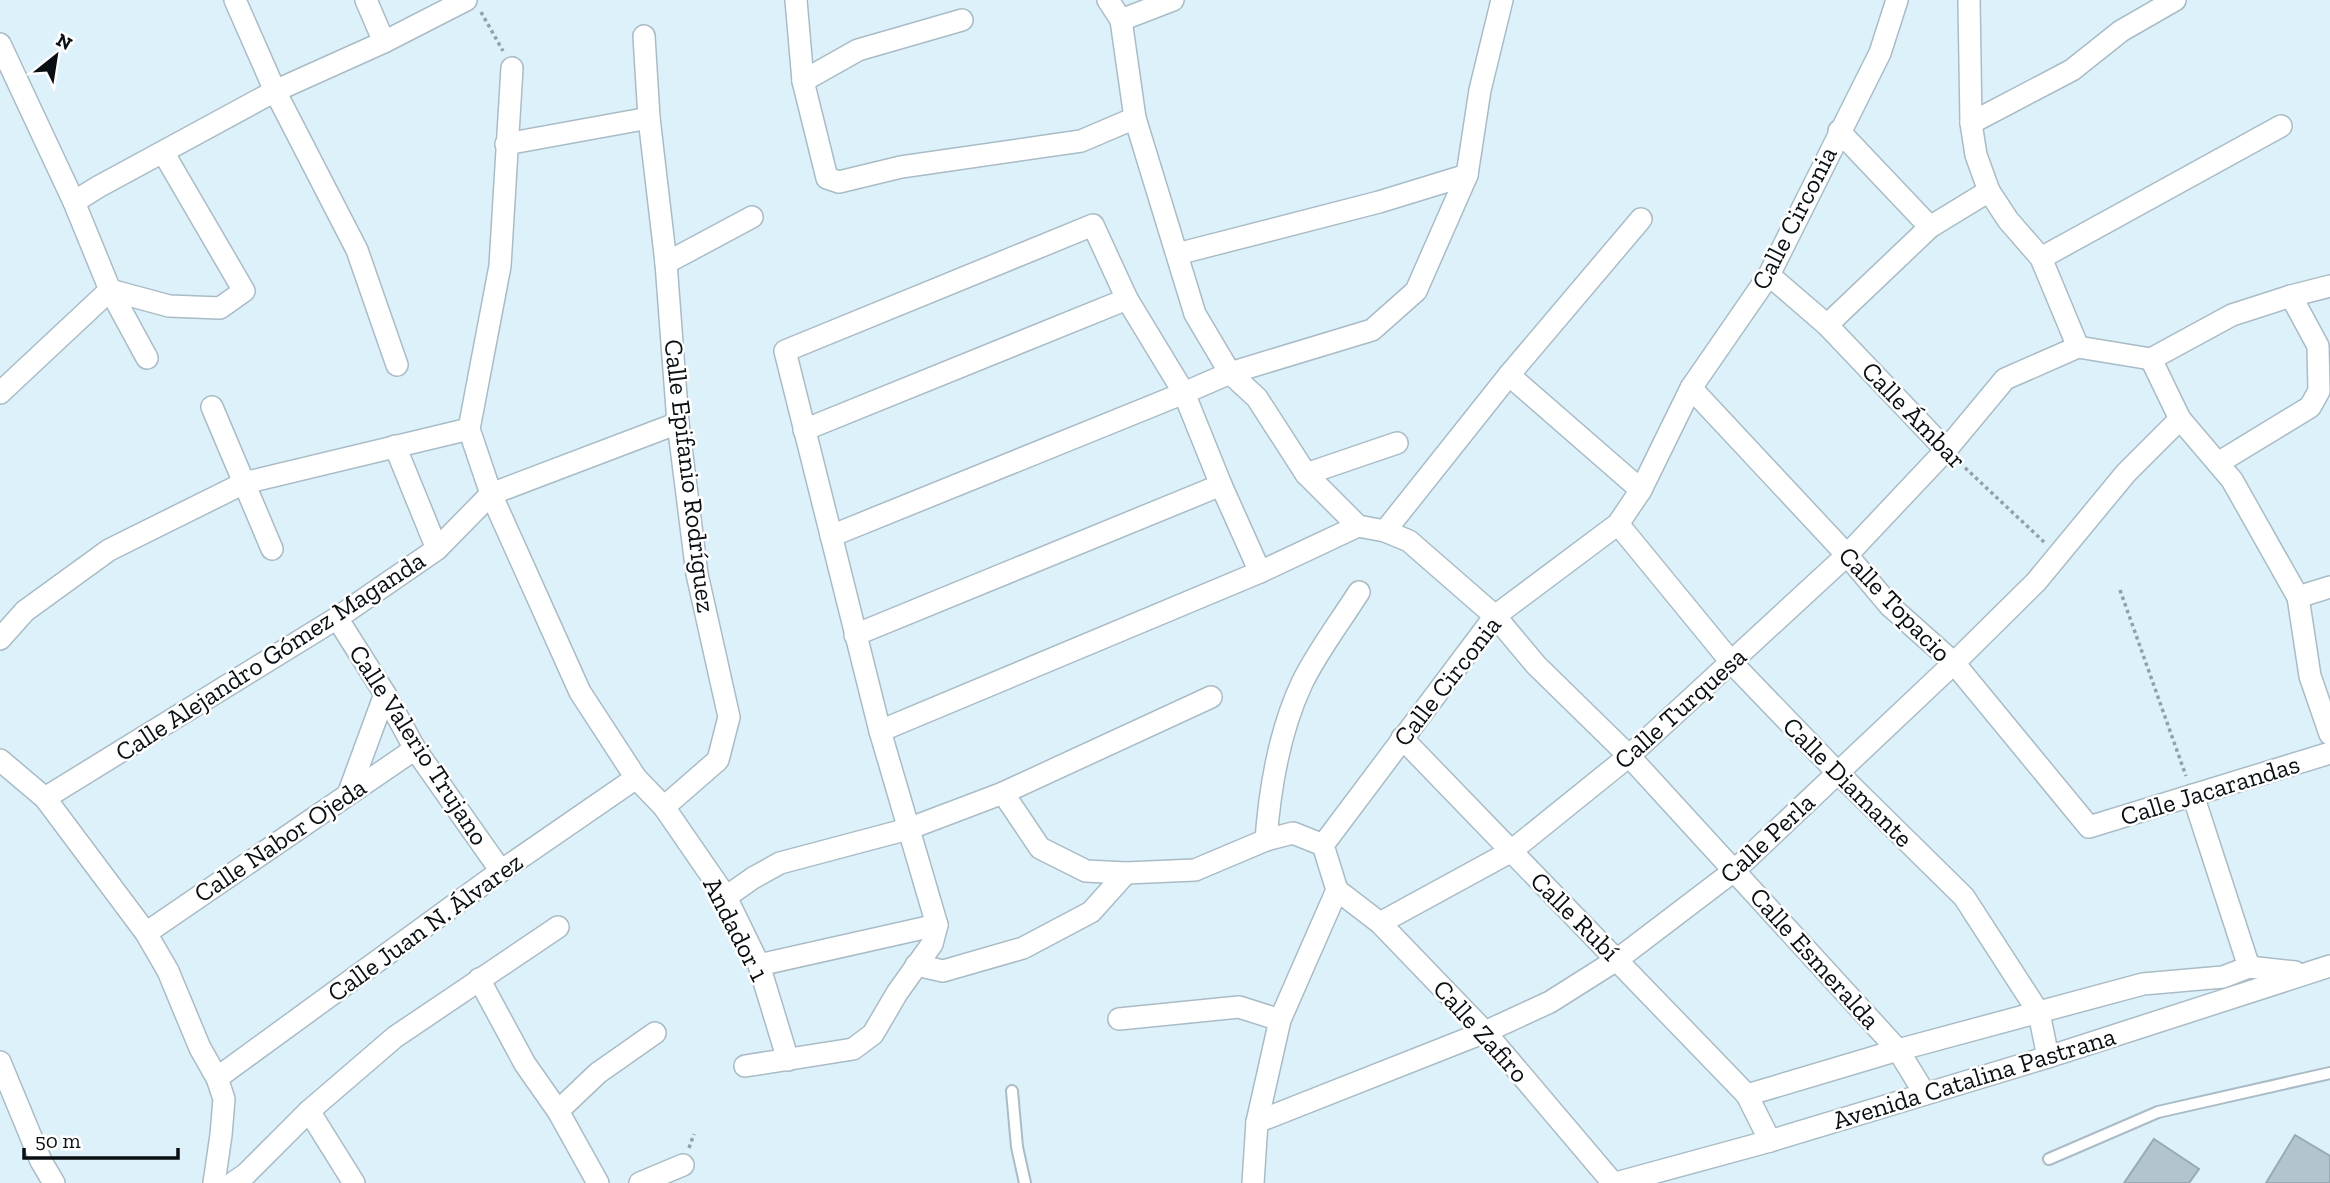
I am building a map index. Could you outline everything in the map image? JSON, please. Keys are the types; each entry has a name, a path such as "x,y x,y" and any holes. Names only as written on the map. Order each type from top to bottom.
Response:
{"street":[{"path":"235,0 275,91 357,250 397,365"},
{"path":"366,0 384,41"},
{"path":"796,0 803,81 827,178 839,182 901,167 1081,141 1135,118"},
{"path":"880,731 1260,572 1358,526 1306,474 1257,398 1230,373 1195,314 1135,118 1121,20 1108,0"},
{"path":"1121,20 1173,0"},
{"path":"831,536 1230,373 1372,330 1416,291 1467,176 1480,90 1502,0"},
{"name":"Calle Circonia","path":"1323,845 1495,616 1618,524 1641,490 1691,388 1769,275 1880,52 1897,0"},
{"path":"1969,0 1971,122 1976,155 1989,191 2008,220 2041,258 2078,347 2151,359 2232,315 2330,286"},
{"path":"1971,122 2072,70 2122,31 2175,0"},
{"path":"74,202 275,91 384,41 474,6"},
{"path":"803,81 858,50 962,20"},
{"name":"Calle Epifanio Rodríguez","path":"644,36 649,118 666,263 678,423 697,574 729,717 718,760 664,807"},
{"path":"0,44 74,202 110,290 147,358"},
{"path":"0,639 25,611 109,550 244,483 469,429 500,266 512,68"},
{"path":"506,144 649,118"},
{"path":"2041,258 2281,126"},
{"path":"1839,131 1930,227"},
{"path":"110,290 169,306 220,309 244,291 163,152"},
{"path":"1177,254 1380,202 1467,176"},
{"path":"1827,326 1930,227 1989,191"},
{"path":"666,263 752,216"},
{"path":"1385,531 1509,374 1640,219"},
{"path":"745,1066 853,1049 873,1034 932,944 937,925 880,731 785,351 1094,225 1127,299 1184,393 1220,485 1260,572"},
{"name":"Calle Ámbar","path":"1769,275 1827,326 1946,450"},
{"path":"0,393 110,290"},
{"path":"2218,463 2310,407 2319,391 2318,346 2291,296"},
{"path":"804,430 1127,299"},
{"name":"Calle Turquesa","path":"1380,923 1510,852 1629,756 1847,555 1946,450 2005,379 2078,347"},
{"path":"2151,359 2180,419 2232,480 2298,597 2310,676 2330,734"},
{"path":"1509,374 1641,490"},
{"name":"Calle Topacio","path":"1691,388 1847,555 1890,606 1954,663 2089,827"},
{"path":"212,407 272,549"},
{"name":"Calle Perla","path":"1257,1122 1485,1032 1550,1002 1618,959 1735,870 2036,582 2126,473 2180,419"},
{"name":"Calle Alejandro Gómez Maganda","path":"45,798 337,618 438,549 491,494 678,423"},
{"name":"Andador 1","path":"469,429 491,494 580,692 636,778 664,807 726,897 759,965 788,1060"},
{"path":"1306,474 1397,443"},
{"path":"395,446 438,549"},
{"path":"855,635 1220,485"},
{"name":"Calle Diamante","path":"1618,524 1732,663 1837,772 1964,897 2039,1013 2048,1057"},
{"name":"Calle Esmeralda","path":"1358,526 1385,531 1409,541 1495,616 1536,664 1629,756 1735,870 1898,1050 1925,1094"},
{"path":"2298,597 2330,587"},
{"path":"1266,840 1269,798 1282,735 1302,683 1359,592"},
{"name":"Calle Valerio Trujano","path":"337,618 415,749 501,872"},
{"path":"349,792 384,694"},
{"path":"726,897 752,878 780,863 908,829 1003,793 1211,697"},
{"name":"Calle Rubí","path":"1402,738 1747,1095 1770,1141"},
{"name":"Calle Nabor Ojeda","path":"146,933 415,749"},
{"name":"Calle Jacarandas","path":"2089,827 2330,753"},
{"path":"0,760 45,798 146,933 168,971 224,1099 214,1183"},
{"name":"Calle Juan N. Álvarez","path":"216,1078 636,778"},
{"path":"1003,793 1040,848 1086,871 1126,873 1195,870 1266,840 1293,833 1323,845 1337,890 1280,1020 1257,1122 1253,1183"},
{"path":"2193,795 2249,967"},
{"path":"916,965 943,971 1023,948 1091,912 1126,873"},
{"name":"Calle Zafiro","path":"1337,890 1380,923 1485,1032 1615,1183"},
{"path":"759,965 937,925"},
{"path":"233,1183 246,1174 309,1111 395,1037 558,926"},
{"name":"Avenida Catalina Pastrana","path":"1615,1183 1770,1141 2048,1057 2330,966"},
{"path":"1747,1095 1898,1050 2143,984 2223,977 2249,967 2304,973"},
{"path":"480,979 525,1064 558,1111 598,1183"},
{"path":"1119,1019 1239,1007 1280,1020"},
{"path":"558,1111 598,1073 655,1033"},
{"path":"0,1062 41,1161 54,1183"},
{"path":"309,1111 354,1183"},
{"path":"640,1183 683,1164"}],"lane":[{"path":"2049,1159 2158,1112 2330,1073"},
{"path":"1012,1091 1017,1147 1025,1183"}],"path":[{"path":"474,6 512,68"},
{"name":"Calle Ámbar","path":"1946,450 2058,555"},
{"path":"2120,590 2193,795"}],"building":[{"path":"2295,1135 2330,1156 2330,1183 2266,1183"},
{"path":"2154,1139 2199,1169 2189,1183 2124,1183"}]}
